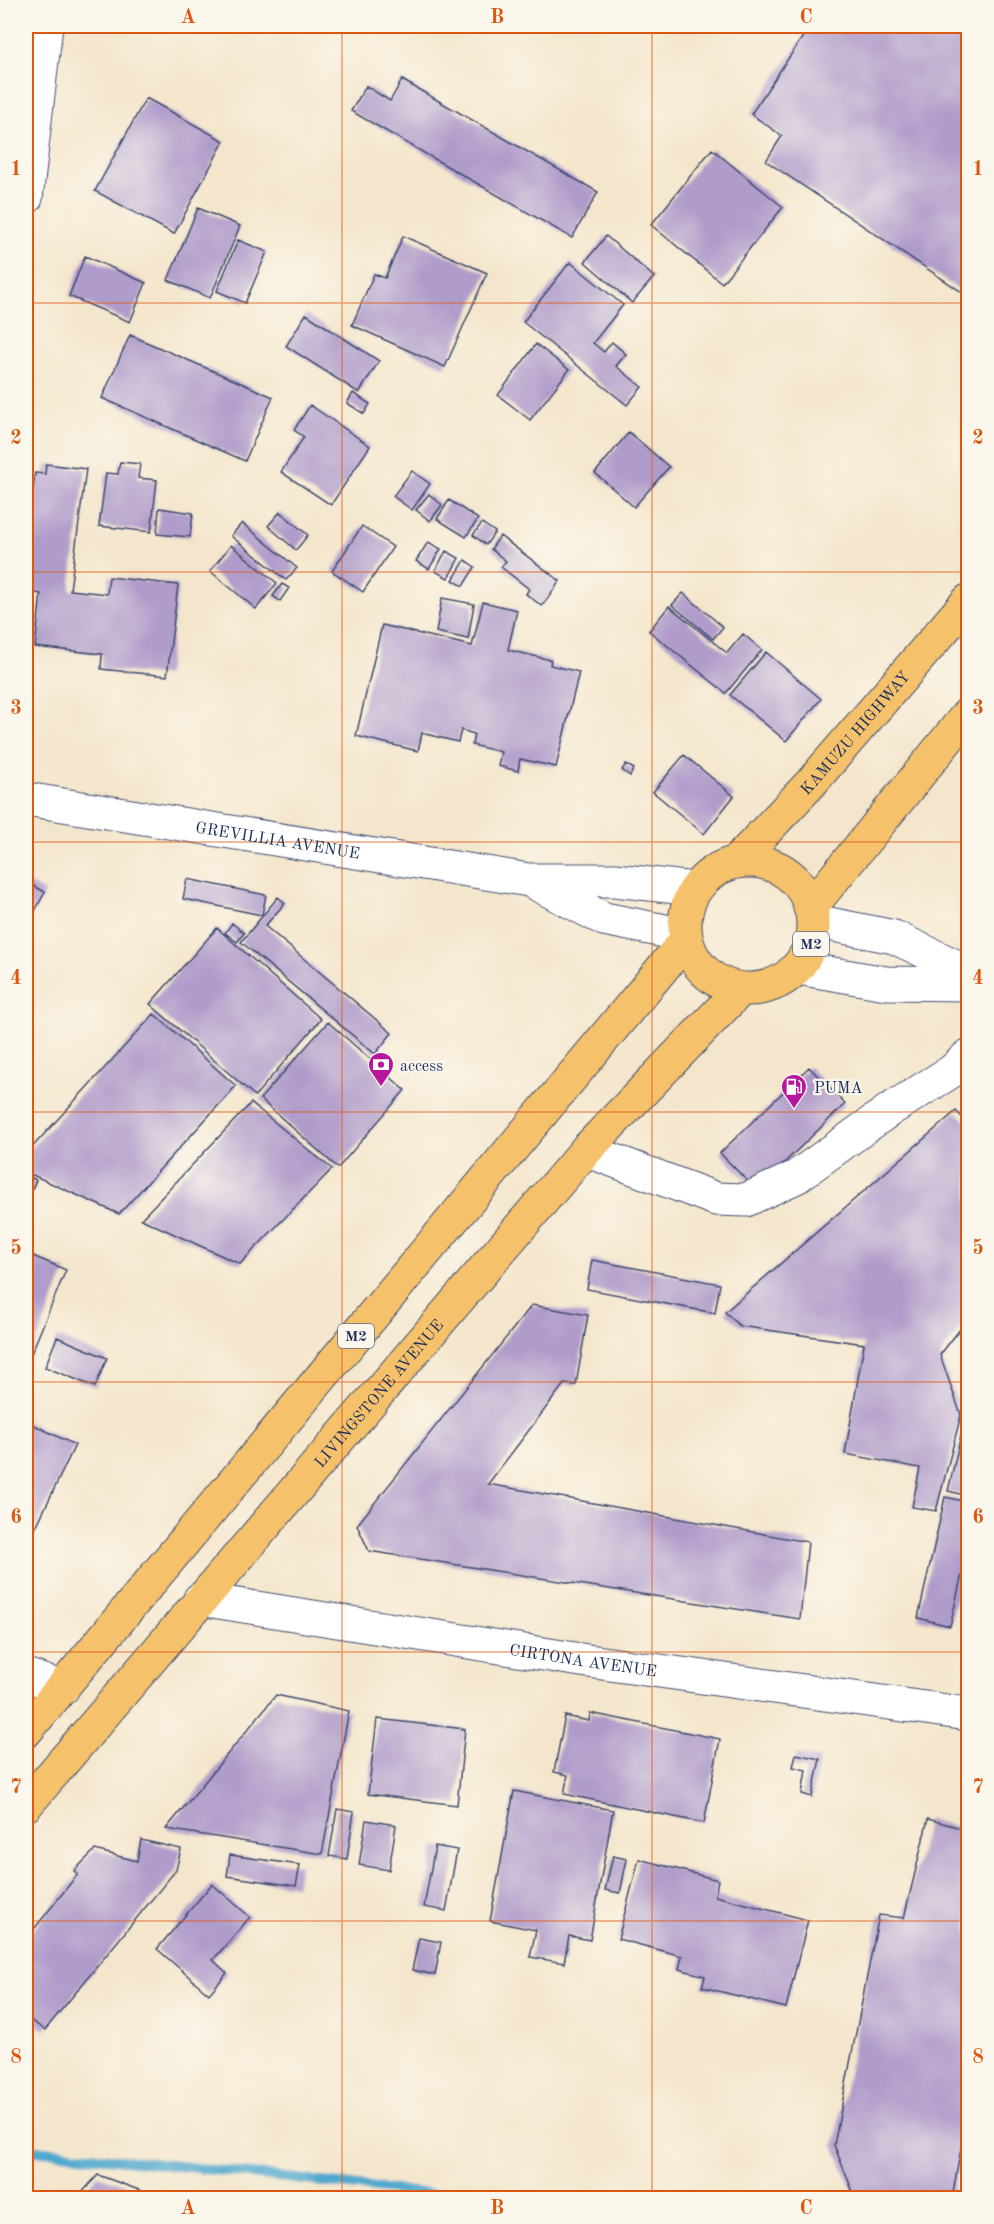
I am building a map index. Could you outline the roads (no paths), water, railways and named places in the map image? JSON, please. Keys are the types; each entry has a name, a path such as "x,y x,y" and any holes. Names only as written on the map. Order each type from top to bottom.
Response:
{"highway":[{"name":"KAMUZU HIGHWAY","path":"737,861 811,783 969,601"},
{"name":"M2","path":"812,914 969,714"},
{"name":"M2","path":"26,1731 686,938 684,922 687,905 694,889 713,870 737,861 758,860 777,866 794,878 807,895 812,914 811,946 798,968 782,981 761,989 740,990"},
{"path":"686,938 700,968 718,982 740,990"},
{"name":"LIVINGSTONE AVENUE","path":"26,1805 586,1150 740,990"}],"street":[{"path":"26,198 45,26"},
{"name":"GREVILLIA AVENUE","path":"26,799 529,880"},
{"path":"529,880 615,880 694,889"},
{"path":"529,880 604,919 686,938"},
{"path":"812,914 894,937 969,972"},
{"path":"798,968 886,983 969,984"},
{"path":"586,1150 716,1198 746,1200 796,1177 888,1111 952,1071 969,1056"},
{"name":"CIRTONA AVENUE","path":"200,1599 581,1660 969,1714"},
{"path":"26,1675 63,1688"}],"waterway":[{"path":"26,2149 466,2198"}],"place":[{"name":"access","path":"381,1088"},
{"name":"PUMA","path":"794,1110"}]}
